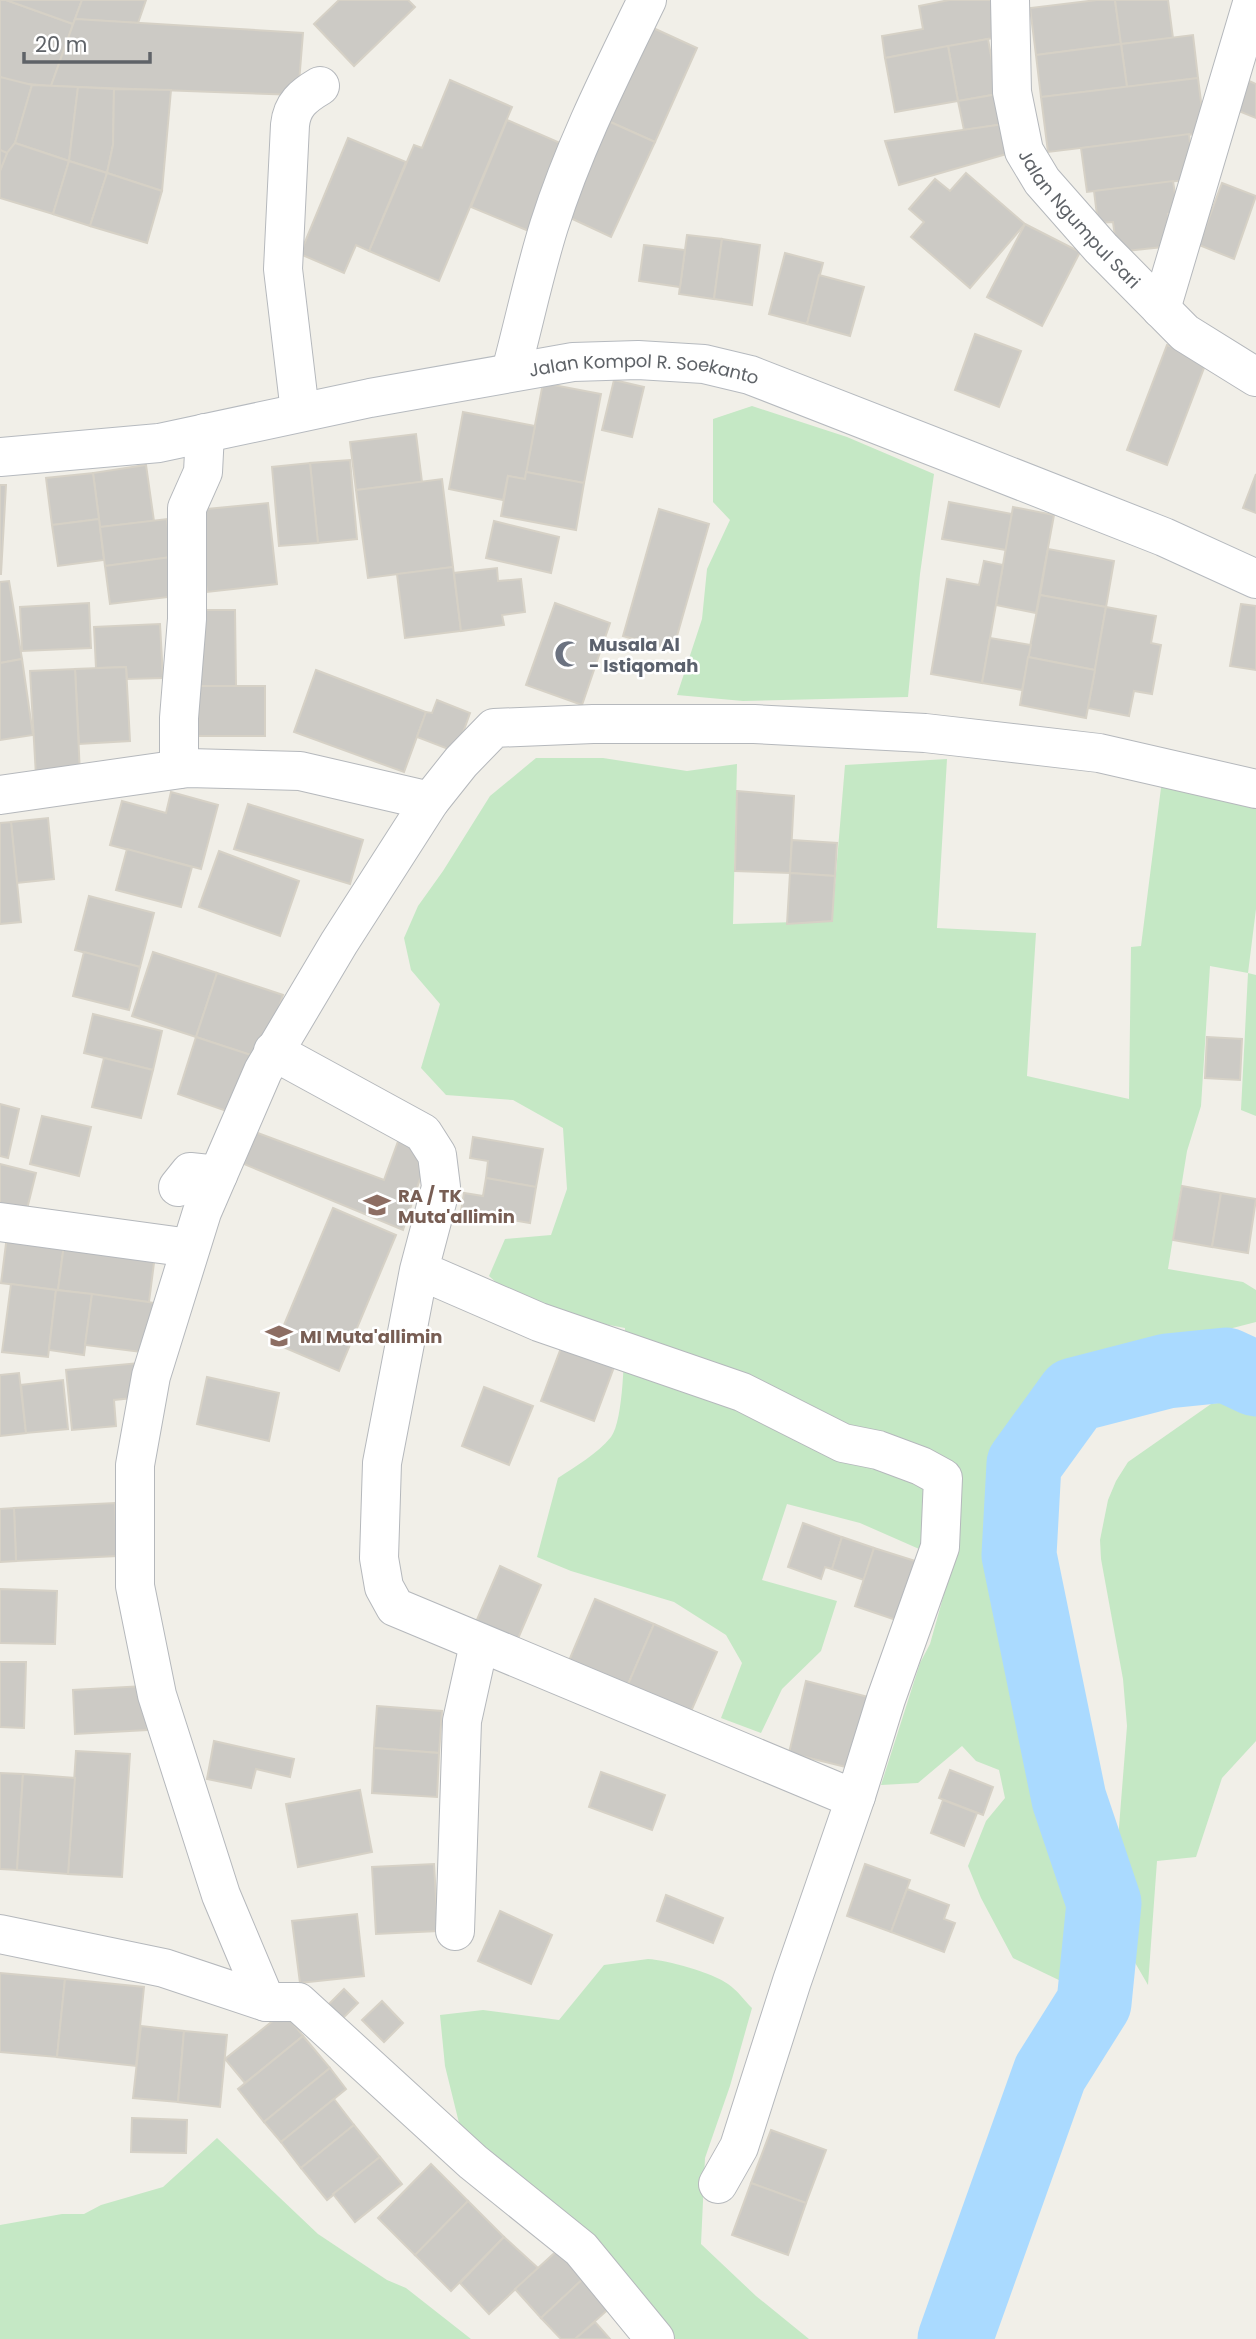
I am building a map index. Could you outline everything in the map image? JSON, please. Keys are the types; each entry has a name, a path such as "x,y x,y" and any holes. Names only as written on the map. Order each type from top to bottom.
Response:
{"street":[{"path":"511,371 549,228 568,174 587,123 647,0"},
{"name":"Jalan Ngumpul Sari","path":"1010,0 1012,92 1024,151 1042,181 1101,248 1185,333 1256,377"},
{"path":"1161,309 1253,0"},
{"path":"300,412 283,269 289,125 294,108 308,93 320,86"},
{"name":"Jalan Kompol R. Soekanto","path":"0,457 159,443 300,412 511,371 573,362 638,360 704,364 750,376 1105,513 1256,579"},
{"path":"179,769 179,718 187,619 187,508 203,472 205,433"},
{"path":"266,2002 221,1895 157,1695 135,1586 135,1465 151,1376 202,1212 218,1175 273,1051 429,801 494,728 593,724 754,724 925,733 1099,753 1256,789"},
{"path":"0,795 179,769 300,771 429,801"},
{"path":"273,1051 423,1133 437,1155 441,1187 419,1270 382,1463 379,1558 384,1587 395,1607 838,1792 856,1796"},
{"path":"178,1187 190,1172 218,1175"},
{"path":"0,1222 190,1248"},
{"path":"419,1270 539,1322 742,1392 843,1443 878,1450 921,1466 943,1478 940,1547 886,1699 739,2147 718,2184"},
{"path":"455,1931 462,1721 479,1644"},
{"path":"0,1934 163,1968 266,2002 298,2002 473,2162 581,2249 655,2339"}],"green space":[{"path":"752,406 847,437 934,474 920,574 908,697 743,701 677,695 702,619 707,569 730,520 713,502 713,419"},
{"path":"536,758 603,758 687,771 737,764 733,924 832,921 845,765 947,759 937,928 1036,933 1027,1076 1129,1099 1131,947 1141,946 1162,780 1256,800 1256,909 1248,973 1210,966 1201,1106 1187,1151 1168,1269 1243,1282 1256,1290 1256,1322 1194,1338 1042,1395 1023,1425 983,1536 1013,1682 1023,1717 1039,1745 1053,1791 1069,1885 1069,1932 1063,1982 1013,1958 981,1898 968,1866 986,1821 1005,1798 999,1770 976,1761 962,1746 918,1783 881,1785 920,1663 930,1644 944,1594 926,1552 860,1523 787,1504 762,1580 837,1601 821,1651 782,1689 761,1733 721,1718 742,1663 726,1635 674,1602 571,1571 537,1557 558,1478 599,1449 611,1437 615,1428 619,1416 625,1328 539,1312 511,1296 489,1276 505,1239 551,1235 567,1189 563,1128 513,1100 446,1095 421,1068 440,1004 411,970 404,938 418,906 490,796"},
{"path":"1248,973 1256,975 1256,1116 1241,1110"},
{"path":"1256,1398 1256,1741 1222,1778 1196,1857 1157,1861 1148,1985 1123,1942 1121,1884 1116,1865 1127,1726 1123,1679 1101,1559 1100,1540 1108,1500 1128,1462 1211,1404"},
{"path":"648,1959 690,1968 721,1980 752,2008 730,2086 705,2158 701,2244 756,2296 809,2339 631,2339 460,2127 445,2066 440,2015 483,2010 559,2020 604,1965"},
{"path":"217,2138 318,2234 387,2280 406,2288 471,2339 0,2339 0,2225 62,2214 84,2214 101,2205 163,2187"}],"building":[{"path":"0,0 73,24 51,86 17,83 0,77"},
{"path":"6,0 82,0 73,24"},
{"path":"82,0 146,0 138,23 75,19"},
{"path":"339,0 408,0 415,7 354,66 314,24"},
{"path":"949,0 992,0 999,37 885,58 882,36 923,29 919,6"},
{"path":"1115,0 1121,44 1036,55 1030,8"},
{"path":"1115,0 1168,0 1173,38 1121,44"},
{"path":"75,19 303,33 298,95 51,86"},
{"path":"651,27 697,48 655,142 608,121"},
{"path":"1193,35 1198,78 1127,87 1121,44"},
{"path":"988,39 998,94 958,101 948,46"},
{"path":"1121,44 1127,87 1041,97 1036,55"},
{"path":"948,46 958,101 895,112 885,58"},
{"path":"0,77 32,85 15,143 7,153 0,150"},
{"path":"1198,78 1205,133 1048,152 1041,97"},
{"path":"450,80 512,107 439,281 369,251 414,145 422,148"},
{"path":"1247,80 1256,84 1256,118 1236,110"},
{"path":"32,85 78,87 69,161 15,143"},
{"path":"78,87 114,89 113,145 107,173 69,161"},
{"path":"114,89 171,90 162,191 107,173 113,145"},
{"path":"998,94 1004,124 964,130 958,101"},
{"path":"507,120 567,146 531,232 471,207"},
{"path":"608,121 655,142 611,237 566,216"},
{"path":"1004,124 1010,153 899,185 885,141"},
{"path":"1189,134 1194,179 1087,192 1081,148"},
{"path":"348,138 406,162 369,251 356,245 344,273 300,254"},
{"path":"15,143 69,161 53,214 0,198 0,171 7,153"},
{"path":"0,150 7,153 0,171"},
{"path":"69,161 107,173 90,226 53,214"},
{"path":"107,173 162,191 147,243 90,226"},
{"path":"966,173 1025,224 970,288 911,237 924,222 909,209 935,179 950,191"},
{"path":"1173,181 1178,213 1168,214 1172,246 1117,252 1113,222 1098,223 1094,191"},
{"path":"1222,183 1256,196 1234,259 1199,245"},
{"path":"1025,224 1080,252 1042,326 987,297"},
{"path":"687,235 722,239 714,299 679,294"},
{"path":"722,239 760,245 752,305 714,299"},
{"path":"644,245 685,250 680,287 639,281"},
{"path":"785,253 823,263 807,324 769,314"},
{"path":"819,275 864,287 850,336 807,324"},
{"path":"975,334 1021,351 999,407 955,390"},
{"path":"1167,345 1207,360 1167,465 1127,450"},
{"path":"614,380 644,387 632,437 602,430"},
{"path":"543,383 601,394 584,483 526,472"},
{"path":"463,412 535,426 525,479 508,476 503,500 449,489"},
{"path":"416,434 422,482 356,490 350,442"},
{"path":"350,460 357,539 318,543 310,463"},
{"path":"310,463 318,543 279,546 272,467"},
{"path":"146,465 154,521 100,527 93,473"},
{"path":"526,472 584,483 576,530 501,516 508,476 525,479"},
{"path":"93,473 99,519 52,525 46,478"},
{"path":"1256,474 1256,513 1243,508"},
{"path":"442,479 453,567 368,578 356,490"},
{"path":"0,485 6,485 1,574 0,574"},
{"path":"949,502 1012,514 1006,550 942,539"},
{"path":"268,503 277,584 207,592 197,510"},
{"path":"1013,507 1054,515 1036,613 996,605"},
{"path":"659,509 709,524 673,650 623,636"},
{"path":"99,519 104,560 58,566 52,525"},
{"path":"167,519 171,557 105,566 100,527"},
{"path":"494,521 559,537 551,573 486,558"},
{"path":"1048,549 1114,561 1106,607 1040,595"},
{"path":"171,557 177,596 110,604 105,566"},
{"path":"984,561 1003,565 982,683 931,674 947,579 979,585"},
{"path":"453,567 461,631 405,638 397,574"},
{"path":"497,568 498,581 521,579 525,612 502,615 504,625 461,631 454,573"},
{"path":"9,581 22,659 0,663 0,582"},
{"path":"1040,595 1106,607 1095,670 1028,657"},
{"path":"89,603 91,648 22,651 20,607"},
{"name":"Musala Al - Istiqomah","path":"555,603 610,623 582,705 526,685"},
{"path":"1241,604 1256,606 1256,670 1230,666"},
{"path":"1106,607 1156,616 1151,643 1161,645 1152,694 1134,691 1129,716 1088,708"},
{"path":"197,610 235,610 236,686 197,686"},
{"path":"160,624 163,678 127,679 126,667 96,668 94,627"},
{"path":"990,638 1031,645 1022,690 982,683"},
{"path":"1028,657 1095,670 1086,718 1020,705"},
{"path":"22,659 33,735 0,740 0,663"},
{"path":"126,667 130,741 79,744 75,669"},
{"path":"75,669 80,774 36,776 30,671"},
{"path":"316,670 426,712 404,772 294,732"},
{"path":"188,686 265,686 265,736 188,736"},
{"path":"437,700 470,713 456,752 417,737 426,712 432,713"},
{"path":"737,791 794,796 790,873 735,871"},
{"path":"171,792 218,805 201,869 110,845 122,801 166,813"},
{"path":"248,804 363,840 350,884 234,849"},
{"path":"48,818 54,879 17,883 11,822"},
{"path":"11,822 21,922 0,924 0,823"},
{"path":"792,840 837,843 835,876 790,873"},
{"path":"127,849 192,867 181,907 116,890"},
{"path":"219,851 299,881 280,936 199,907"},
{"path":"790,873 835,876 832,921 787,924"},
{"path":"89,896 154,913 140,967 75,950"},
{"path":"84,952 140,967 129,1010 73,996"},
{"path":"153,952 217,973 196,1037 132,1016"},
{"path":"217,973 283,995 262,1059 196,1037"},
{"path":"93,1014 162,1031 153,1070 84,1053"},
{"path":"196,1037 254,1056 235,1114 178,1094"},
{"path":"1207,1037 1242,1039 1240,1080 1205,1078"},
{"path":"104,1058 153,1070 141,1118 92,1107"},
{"path":"0,1104 19,1109 8,1158 0,1156"},
{"path":"42,1116 91,1127 79,1176 30,1164"},
{"name":"RA / TK Muta'allimin","path":"255,1132 384,1180 401,1133 416,1149 421,1176 403,1230 244,1164"},
{"path":"473,1137 543,1149 536,1187 486,1178 488,1161 470,1158"},
{"path":"0,1164 36,1173 24,1221 0,1216"},
{"path":"486,1178 536,1187 530,1223 461,1211 464,1193 483,1196"},
{"path":"1182,1186 1221,1193 1212,1247 1173,1240"},
{"path":"1221,1193 1256,1199 1248,1253 1212,1247"},
{"path":"333,1208 396,1235 339,1371 276,1344"},
{"path":"7,1236 64,1244 58,1290 1,1283"},
{"path":"64,1244 155,1255 149,1302 58,1290"},
{"path":"11,1284 56,1290 48,1357 2,1352"},
{"path":"56,1290 92,1294 84,1355 49,1350"},
{"path":"92,1294 155,1303 149,1353 85,1345"},
{"path":"561,1348 614,1367 594,1421 541,1401"},
{"path":"139,1363 142,1397 114,1400 116,1426 72,1430 66,1370"},
{"path":"19,1373 26,1433 0,1436 0,1375"},
{"path":"207,1377 279,1393 269,1441 197,1424"},
{"path":"63,1380 68,1429 26,1433 21,1385"},
{"path":"484,1387 533,1406 509,1465 462,1446"},
{"path":"115,1503 117,1556 16,1561 14,1508"},
{"path":"14,1508 16,1561 0,1562 0,1509"},
{"path":"803,1523 842,1537 832,1569 825,1567 821,1579 788,1567"},
{"path":"842,1537 874,1548 864,1580 832,1569"},
{"path":"874,1548 915,1561 896,1620 855,1606"},
{"path":"500,1566 541,1585 517,1641 476,1622"},
{"path":"0,1589 57,1591 55,1644 0,1643"},
{"path":"595,1599 654,1624 626,1689 568,1663"},
{"path":"654,1624 717,1652 689,1716 626,1689"},
{"path":"0,1662 26,1662 24,1728 0,1727"},
{"path":"806,1681 872,1698 854,1769 789,1753"},
{"path":"144,1686 147,1730 75,1734 73,1690"},
{"path":"377,1706 442,1711 439,1753 374,1748"},
{"path":"214,1741 294,1759 290,1777 256,1769 251,1788 207,1779"},
{"path":"374,1748 439,1753 437,1797 372,1793"},
{"path":"76,1751 130,1754 122,1877 68,1874"},
{"path":"950,1770 993,1787 983,1815 939,1798"},
{"path":"601,1772 665,1795 652,1830 589,1807"},
{"path":"0,1773 23,1774 17,1870 0,1869"},
{"path":"23,1774 75,1778 68,1874 17,1870"},
{"path":"360,1790 372,1852 298,1867 286,1804"},
{"path":"943,1800 977,1813 964,1846 931,1833"},
{"path":"434,1864 438,1931 376,1934 372,1867"},
{"path":"865,1864 910,1880 891,1932 847,1916"},
{"path":"907,1889 949,1905 944,1919 955,1923 944,1952 891,1932"},
{"path":"666,1895 723,1918 713,1943 657,1921"},
{"path":"500,1911 552,1935 531,1984 478,1961"},
{"path":"357,1914 364,1976 300,1983 292,1921"},
{"path":"0,1973 65,1979 57,2057 0,2052"},
{"path":"65,1979 144,1987 136,2066 57,2057"},
{"path":"344,1989 358,2003 339,2022 325,2008"},
{"path":"382,2001 403,2023 384,2042 362,2020"},
{"path":"284,2012 303,2036 245,2083 225,2059"},
{"path":"141,2026 184,2031 178,2102 133,2098"},
{"path":"184,2031 227,2035 220,2107 178,2102"},
{"path":"303,2036 330,2068 264,2122 238,2089"},
{"path":"330,2068 346,2089 281,2142 264,2122"},
{"path":"334,2099 354,2125 301,2168 281,2142"},
{"path":"132,2118 187,2120 186,2153 131,2152"},
{"path":"354,2125 380,2157 327,2200 301,2168"},
{"path":"771,2130 826,2150 806,2203 751,2183"},
{"path":"380,2157 402,2184 355,2222 333,2194"},
{"path":"431,2164 468,2201 415,2255 378,2218"},
{"path":"751,2183 806,2203 788,2255 732,2235"},
{"path":"468,2201 504,2237 451,2291 415,2255"},
{"path":"504,2237 538,2268 489,2314 460,2283"},
{"path":"560,2248 586,2276 541,2318 515,2289"},
{"path":"586,2276 613,2305 575,2339 561,2339 541,2318"},
{"path":"595,2322 610,2339 575,2339"}],"waterway":[{"path":"955,2339 1050,2073 1094,2003 1104,1903 1069,1799 1019,1555 1024,1464 1074,1395 1167,1371 1226,1365 1256,1379"}],"place":[{"name":"Musala Al - Istiqomah","path":"568,654"},
{"name":"RA / TK Muta'allimin","path":"377,1205"},
{"name":"MI Muta'allimin","path":"279,1336"}]}
